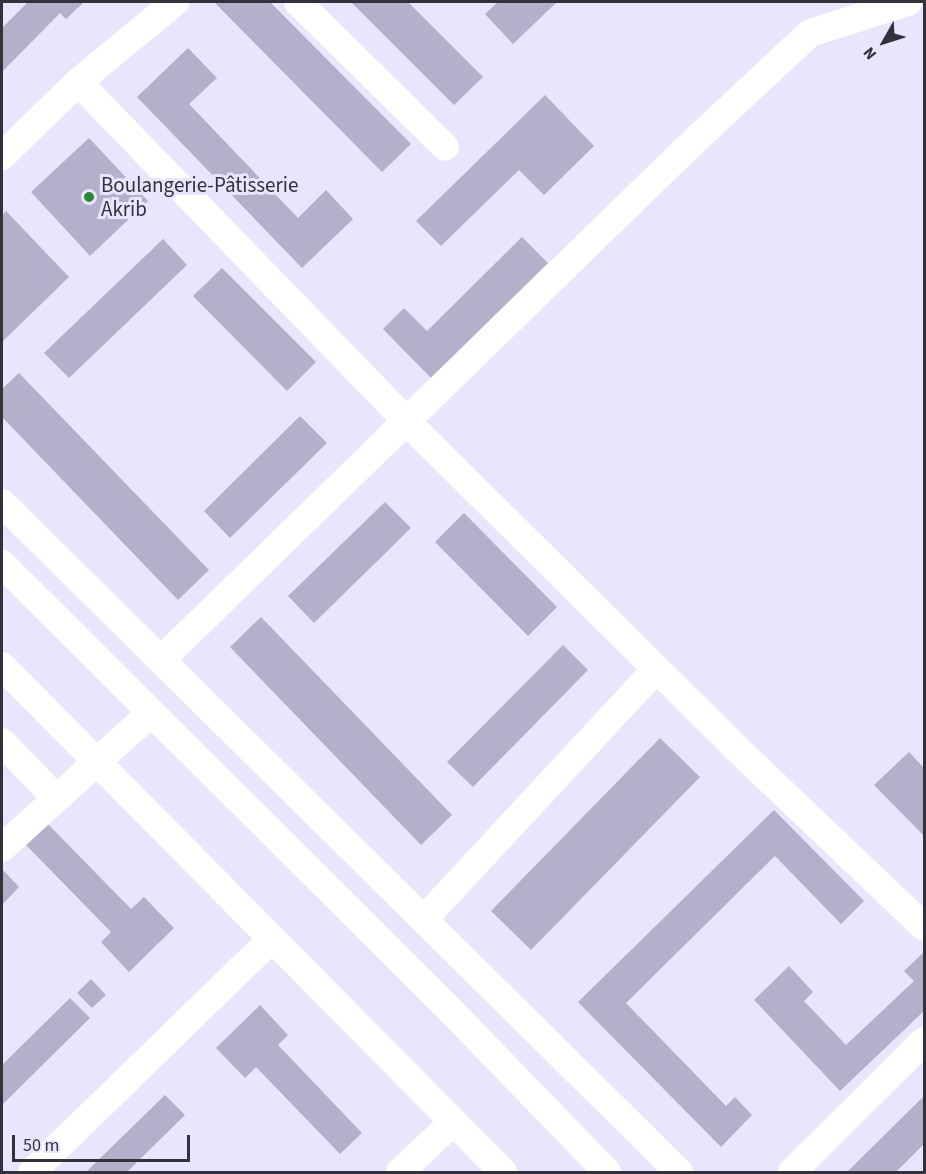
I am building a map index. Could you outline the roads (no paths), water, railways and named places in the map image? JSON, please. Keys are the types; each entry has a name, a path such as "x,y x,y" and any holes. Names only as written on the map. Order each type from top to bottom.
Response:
{"street":[{"path":"2,156 78,82 175,2"},
{"path":"298,2 445,147"},
{"path":"161,660 687,148 810,33 908,2"},
{"path":"78,82 406,421 656,669 924,927"},
{"path":"2,503 680,1173"},
{"path":"2,564 435,996 607,1173"},
{"path":"2,666 503,1173"},
{"path":"424,919 656,669"},
{"path":"2,848 150,714"},
{"path":"2,742 56,797"},
{"path":"32,1173 272,939"},
{"path":"435,996 467,962"},
{"path":"792,1173 924,1041"},
{"path":"400,1173 453,1122"}],"place":[{"name":"Boulangerie-Pâtisserie Akrib","path":"89,197"}]}
